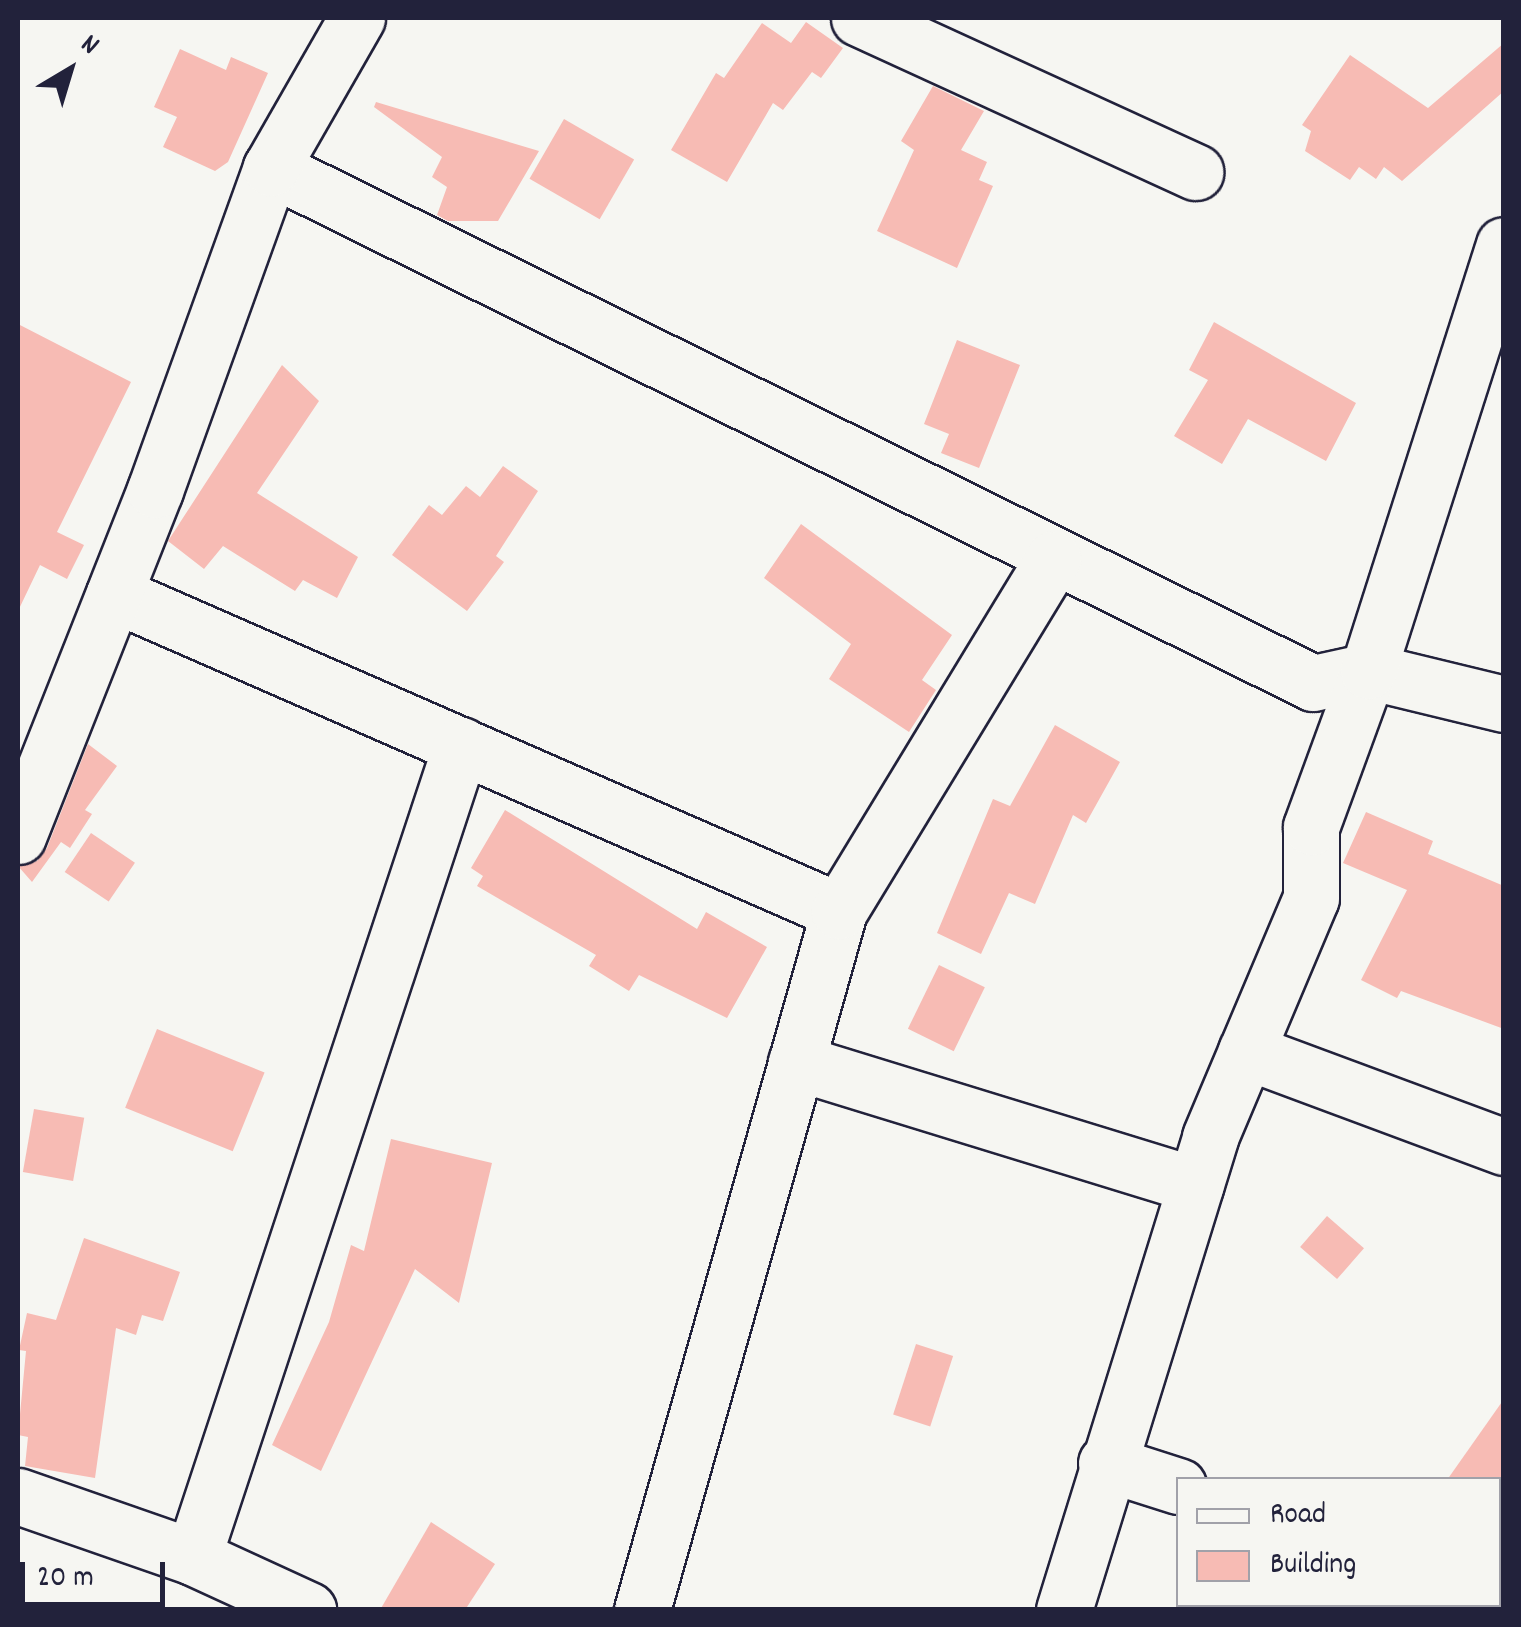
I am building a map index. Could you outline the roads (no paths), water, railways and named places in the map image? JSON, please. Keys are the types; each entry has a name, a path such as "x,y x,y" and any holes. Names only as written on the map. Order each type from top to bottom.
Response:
{"street":[{"path":"18,836 114,594 271,168 357,18"},
{"path":"860,18 1195,172"},
{"path":"271,168 1053,559 1313,683 1368,672 1504,704"},
{"path":"1064,1610 1106,1463 1195,1186 1246,1050 1310,898 1311,827 1368,672 1504,245"},
{"path":"642,1610 839,910 1053,559"},
{"path":"114,594 839,910"},
{"path":"193,1557 461,745"},
{"path":"1246,1050 1504,1147"},
{"path":"796,1062 1195,1186"},
{"path":"1106,1463 1176,1485"},
{"path":"18,1496 193,1557 308,1610"}]}
